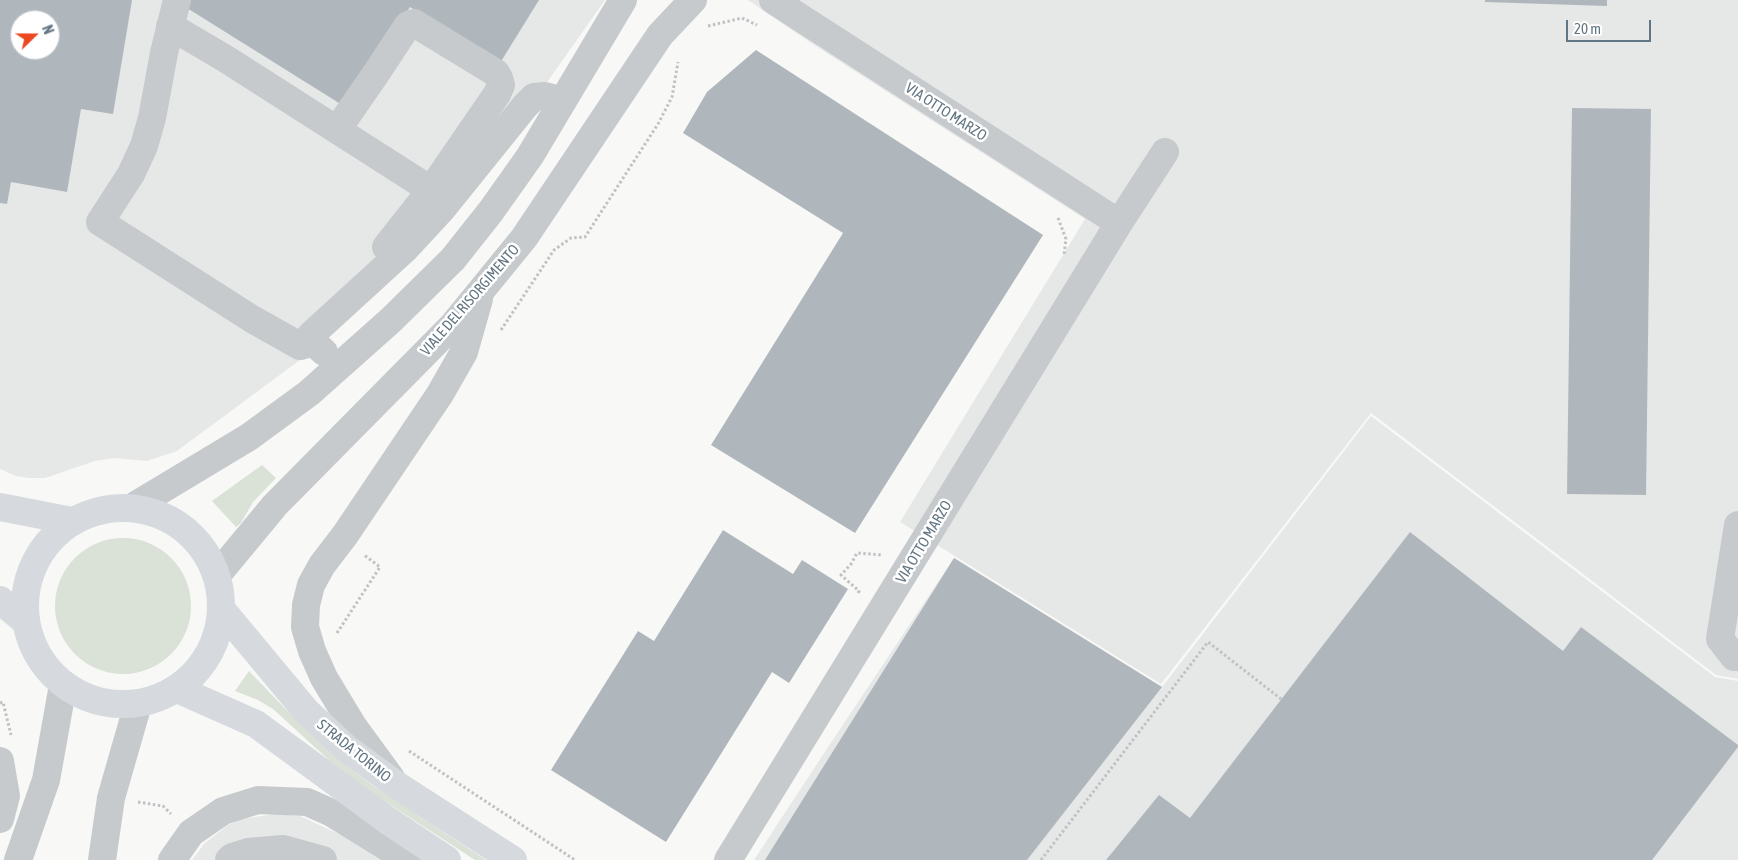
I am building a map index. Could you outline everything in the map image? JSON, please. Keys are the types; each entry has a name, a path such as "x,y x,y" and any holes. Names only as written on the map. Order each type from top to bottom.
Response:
{"main road":[{"path":"0,507 72,521"},
{"path":"132,508 156,513 177,523 201,546 216,575 220,588 222,610 218,633 207,658 193,676 177,689 162,697 138,704 108,704 83,697 63,685 47,669 34,650 26,622 25,594 32,567 49,540 72,521 101,509 132,508"},
{"path":"0,600 26,622"},
{"name":"STRADA TORINO","path":"222,610 306,711 346,748 395,784 513,860"},
{"path":"177,689 256,724 387,820 447,860"}],"street":[{"path":"177,0 152,118 144,146 131,174 100,222 252,319 300,346 313,342"},
{"path":"132,508 249,436 309,393 391,320 452,259 491,211 530,156 623,0"},
{"name":"VIALE DEL RISORGIMENTO","path":"216,575 275,505 453,324 524,238 660,35 693,0"},
{"name":"VIA OTTO MARZO","path":"773,0 1118,223"},
{"path":"336,130 408,25 414,23 496,73 501,85 497,94 431,190 386,247"},
{"path":"170,26 431,190"},
{"path":"337,368 313,342 311,335 405,249 442,209 505,129 534,97 544,96 563,102"},
{"name":"VIA OTTO MARZO","path":"728,860 1118,223 1165,152"},
{"path":"395,784 353,726 324,678 312,651 305,627 306,605 311,585 322,565 345,536 440,394 464,352 481,290"},
{"path":"1738,525 1720,639 1734,656 1738,657"},
{"path":"18,860 46,780 63,685"},
{"path":"102,860 112,798 138,704"},
{"path":"0,761 6,796 0,819"},
{"path":"172,860 191,833 223,811 258,800 307,802 332,813 408,860"},
{"path":"229,860 232,857 248,852 283,849 323,860"}],"path":[{"path":"705,27 742,18 759,26"},
{"path":"500,333 554,250 571,238 585,237 658,124 672,97 680,53"},
{"path":"1052,213 1059,220 1066,239 1063,263"},
{"path":"332,640 380,567 362,553"},
{"path":"857,600 859,591 841,574 851,564 857,553 886,556"},
{"path":"1041,860 1208,642 1281,699"},
{"path":"0,703 3,702 12,736"},
{"path":"402,747 575,860"},
{"path":"112,798 163,806 191,833"}],"shaded area":[{"path":"0,0 605,0 466,197 308,354 177,451 147,461 115,458 95,461 45,478 16,476 0,469"},
{"path":"748,0 1738,0 1738,679 1716,675 1371,413 1161,684 900,522 1085,219 808,41"},
{"path":"1371,416 1715,677 1738,681 1738,860 754,860 954,558 1162,687"},
{"path":"262,465 276,478 253,502 241,523 236,527 212,501"},
{"path":"123,538 149,543 161,549 171,558 180,568 186,580 191,606 186,632 180,644 171,654 161,663 149,669 123,674 97,669 85,663 75,654 66,644 60,632 55,606 60,580 66,568 75,558 85,549 97,543"},
{"path":"249,671 297,721 337,758 372,785 486,860 475,860 366,789 330,761 273,709 258,700 235,691"},
{"path":"275,814 300,816 343,836 383,860 192,860 204,844 228,825 241,819"}],"building":[{"path":"0,0 132,0 113,114 81,109 67,192 11,182 7,204 0,203"},
{"path":"181,0 539,0 500,63 410,7 347,108 179,3"},
{"path":"1485,0 1607,0 1607,6 1485,2"},
{"path":"756,50 1043,235 855,533 711,445 843,233 683,133 707,92"},
{"path":"1572,108 1651,109 1646,495 1567,494"},
{"path":"723,530 793,574 802,560 848,589 789,683 772,672 666,842 551,770 638,631 654,641"},
{"path":"1410,532 1563,651 1581,627 1738,745 1652,860 1106,860 1159,795 1190,818"},
{"path":"954,558 1162,687 1027,860 765,860"}]}
